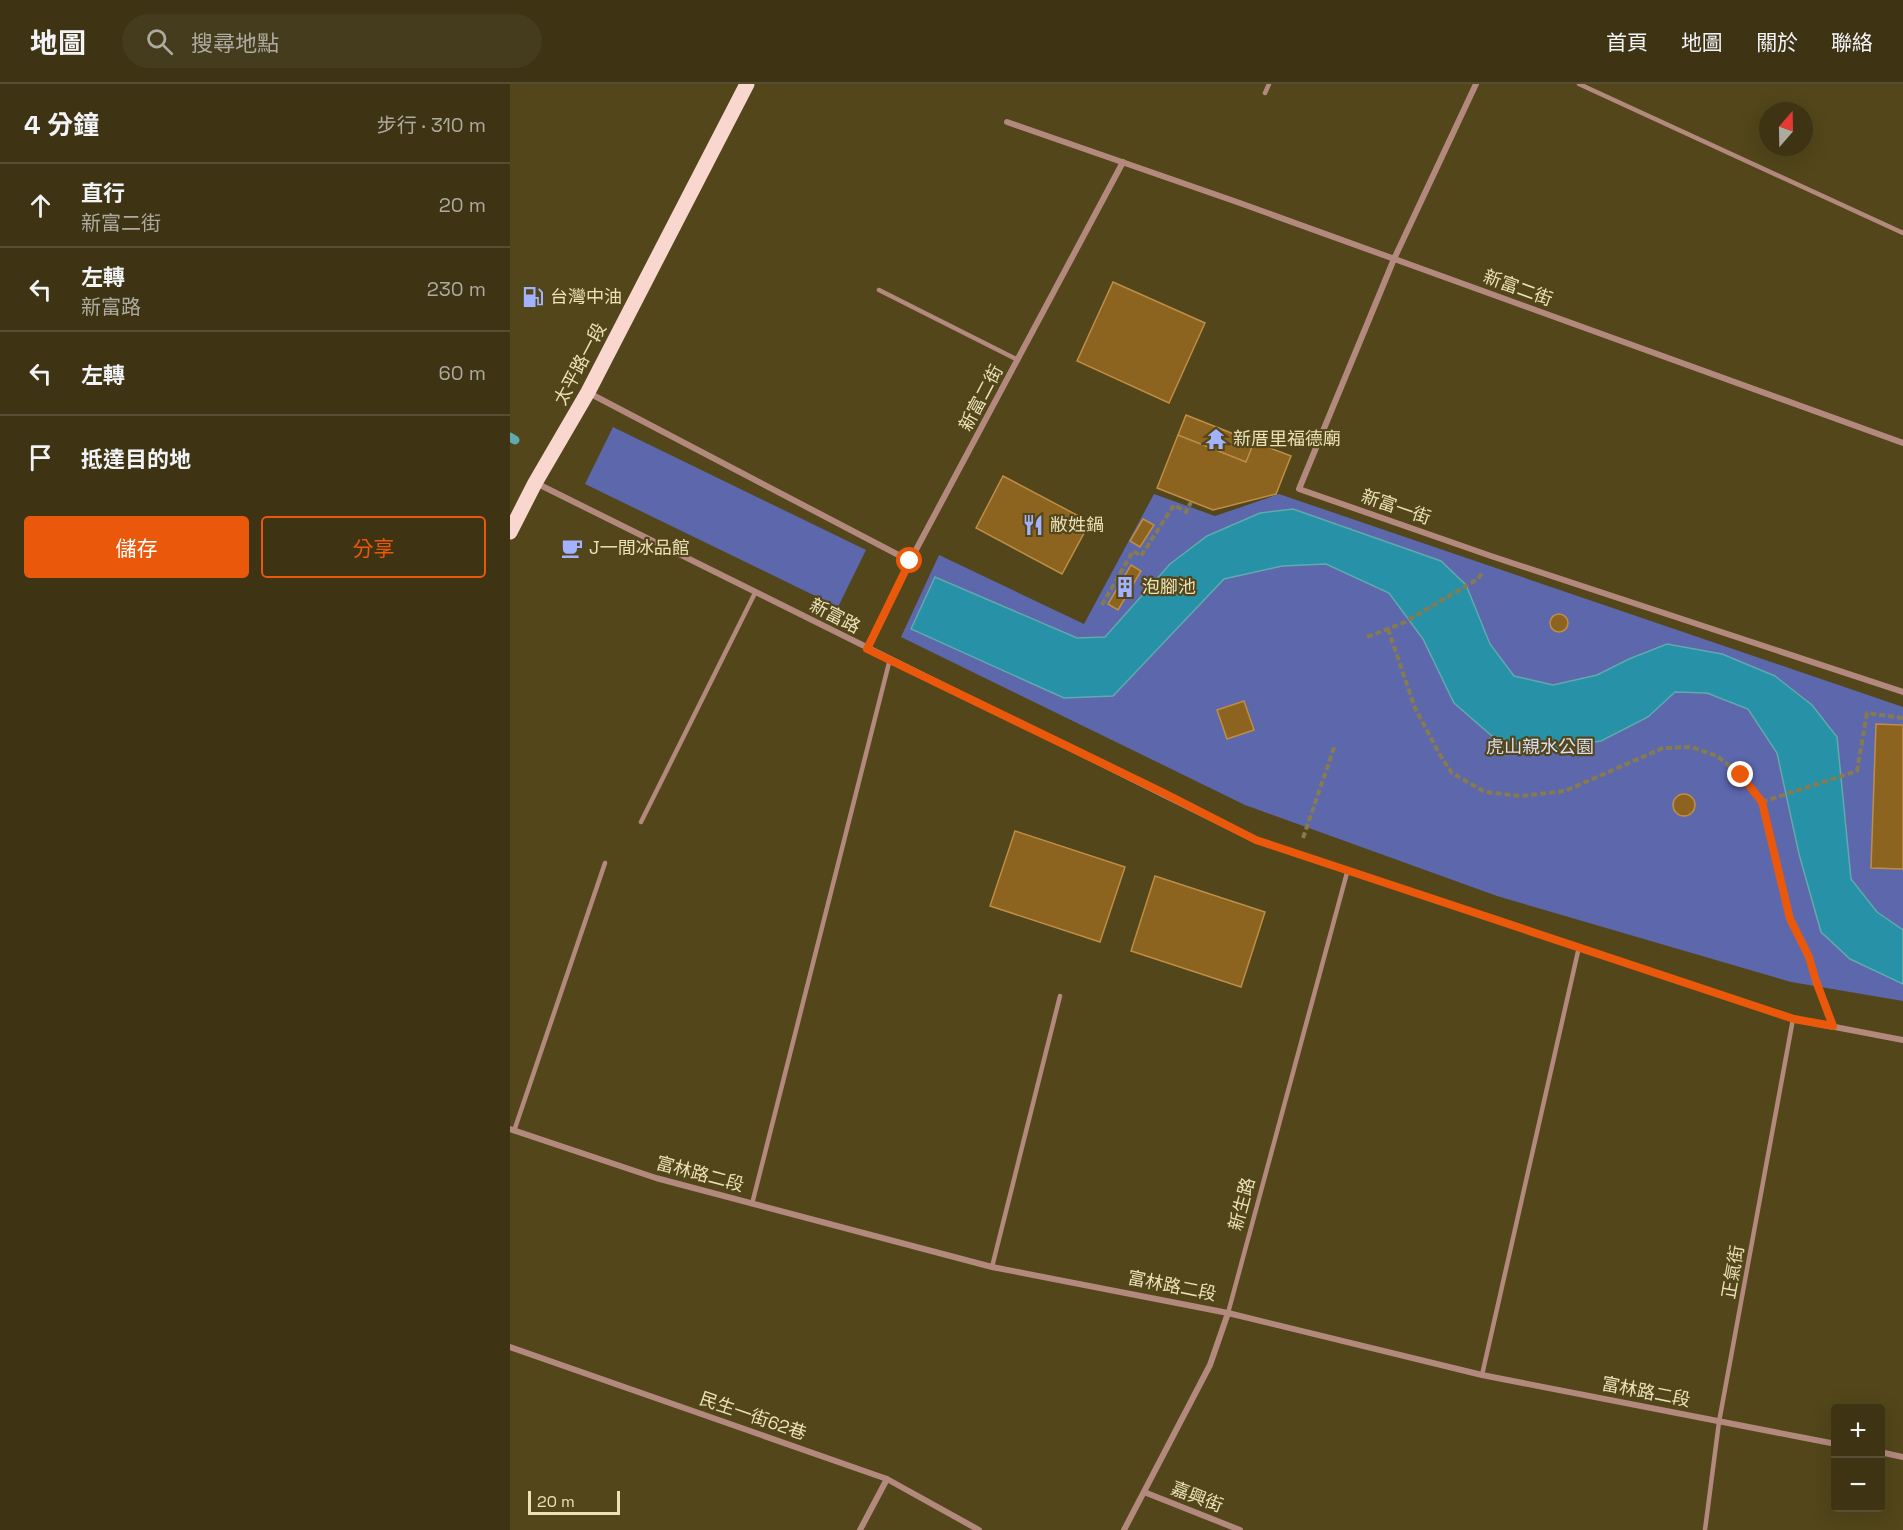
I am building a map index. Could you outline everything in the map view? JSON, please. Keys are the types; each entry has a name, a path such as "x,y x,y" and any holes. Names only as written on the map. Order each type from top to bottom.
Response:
{"main road":[{"name":"太平路一段","path":"512,524 588,392 747,84"}],"street":[{"name":"新富一街","path":"1476,84 1394,259 1299,489 1491,556 1903,692"},
{"name":"新富二街","path":"1007,122 1903,442"},
{"name":"新富二街","path":"867,649 910,561 1123,162"},
{"path":"588,392 910,561"},
{"name":"新富路","path":"536,483 1256,840 1794,1019 1903,1040"},
{"name":"富林路二段","path":"511,1133 656,1178 992,1267 1228,1313 1482,1376 1831,1443"},
{"name":"新生路","path":"1124,1530 1210,1365 1228,1313"},
{"name":"民生一街62巷","path":"510,1347 887,1479 979,1530"},
{"path":"1885,1453 1903,1457"},
{"path":"860,1530 887,1479"},
{"name":"嘉興街","path":"1144,1492 1240,1530"}],"lane":[{"path":"1265,93 1269,84"},
{"path":"1579,84 1903,233"},
{"path":"879,290 1018,360"},
{"path":"641,822 756,593"},
{"path":"752,1204 890,659"},
{"path":"511,1133 604,863"},
{"name":"新生路","path":"1228,1313 1348,869"},
{"path":"1482,1376 1579,947"},
{"path":"992,1267 1060,996"},
{"name":"正氣街","path":"1705,1530 1719,1422 1794,1019"}],"path":[{"path":"1102,605 1133,551 1141,556 1174,506 1186,512 1191,502"},
{"path":"1367,637 1403,623 1478,579"},
{"path":"1388,629 1414,708 1440,755 1452,773 1485,792 1521,796 1565,791 1663,748 1691,747 1717,756 1741,775 1762,802 1790,919 1809,957 1833,1026"},
{"path":"1762,802 1857,771 1867,713 1903,718"},
{"path":"1298,853 1335,745"}],"green space":[{"path":"613,427 866,550 838,607 585,484"},
{"name":"虎山親水公園","path":"1154,494 1215,516 1279,494 1903,707 1903,1001 1791,982 1497,896 1245,805 901,637 939,555 1084,624"}],"shaded area":[{"path":"1293,509 1441,561 1466,585 1490,644 1514,676 1553,685 1597,675 1667,644 1722,654 1775,676 1812,705 1837,737 1851,879 1877,912 1903,930 1903,984 1850,959 1821,932 1799,854 1777,753 1748,709 1707,693 1675,692 1648,717 1601,741 1540,751 1492,736 1454,703 1423,639 1389,593 1326,564 1282,566 1224,579 1113,696 1064,698 911,629 935,577 1077,638 1105,637 1170,564 1207,536 1260,513"}],"building":[{"path":"1113,282 1205,323 1169,403 1077,361"},
{"name":"新厝里福德廟","path":"1186,415 1254,442 1246,462 1178,435"},
{"path":"1178,435 1246,462 1254,442 1291,456 1276,494 1213,510 1157,488"},
{"name":"敝姓鍋","path":"1003,476 1090,522 1062,574 976,528"},
{"path":"1143,519 1154,525 1140,547 1130,541"},
{"name":"泡腳池","path":"1131,565 1141,571 1118,610 1108,604"},
{"path":"1555,614 1563,614 1568,619 1566,630 1555,632 1550,627 1550,619"},
{"path":"1244,701 1254,730 1227,739 1217,710"},
{"path":"1876,724 1903,725 1903,869 1871,868"},
{"path":"1684,794 1694,801 1695,805 1688,815 1684,816 1674,809 1673,805 1680,795"},
{"path":"1015,831 1125,867 1100,942 990,906"},
{"path":"1155,876 1265,912 1241,987 1131,951"}],"waterway":[{"path":"510,437 515,440"}],"place":[{"name":"台灣中油","path":"533,297"},
{"name":"新厝里福德廟","path":"1216,439"},
{"name":"敝姓鍋","path":"1033,525"},
{"name":"J一間冰品館","path":"572,548"},
{"name":"泡腳池","path":"1125,587"}],"route":[{"path":"910,561 867,649 1256,840 1794,1019 1833,1026 1809,957 1790,919 1762,802 1741,775"}]}
